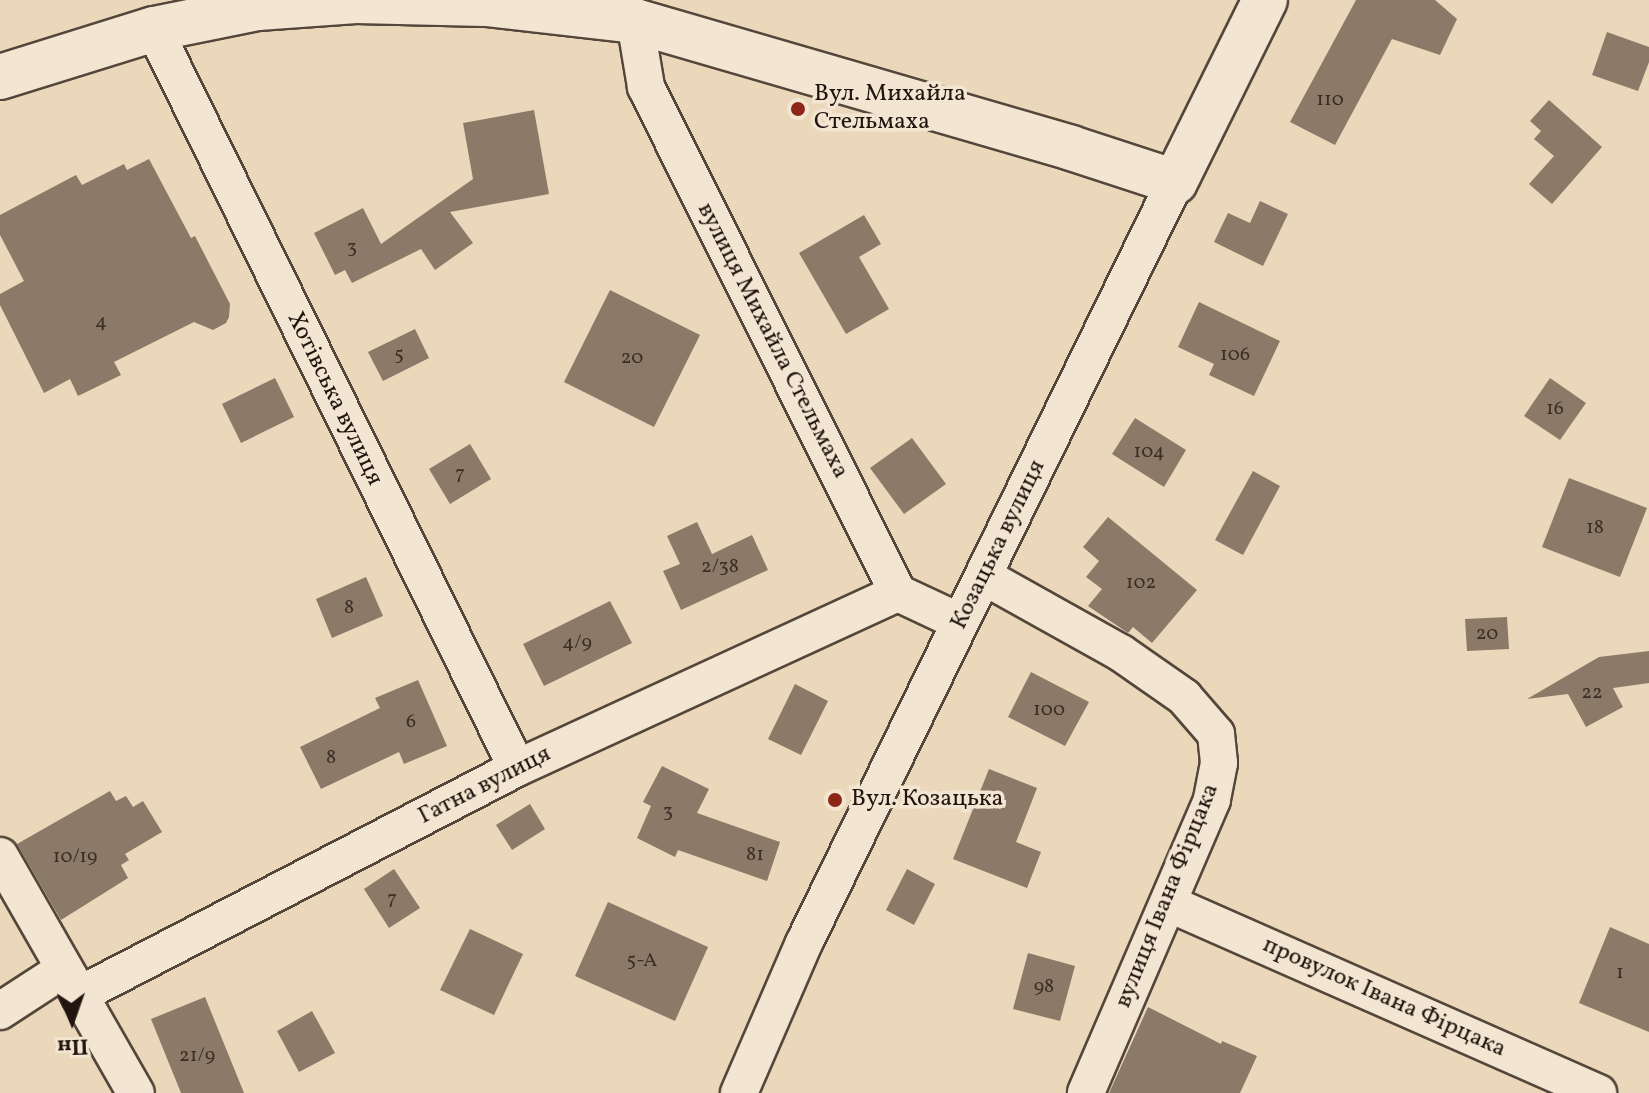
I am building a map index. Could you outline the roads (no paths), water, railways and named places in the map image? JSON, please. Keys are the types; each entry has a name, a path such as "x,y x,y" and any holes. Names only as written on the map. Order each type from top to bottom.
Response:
{"street":[{"name":"Козацька вулиця","path":"739,1093 804,943 1265,0"},
{"path":"0,77 154,29 258,8 356,1 486,4 635,21 1071,148 1175,182"},
{"name":"вулиця Михайла Стельмаха","path":"635,21 646,87 898,593"},
{"name":"Хотівська вулиця","path":"154,29 517,768"},
{"name":"вулиця Івана Фірцака","path":"985,577 1121,653 1184,697 1216,734 1219,763 1212,800 1170,904 1086,1093"},
{"path":"898,593 960,622"},
{"name":"Гатна вулиця","path":"0,1011 71,982 517,768 898,593"},
{"path":"0,856 136,1093"},
{"name":"провулок Івана Фірцака","path":"1170,904 1598,1093"}],"place":[{"name":"Вул. Михайла Стельмаха","path":"798,109"},
{"name":"Вул. Козацька","path":"835,800"}]}
